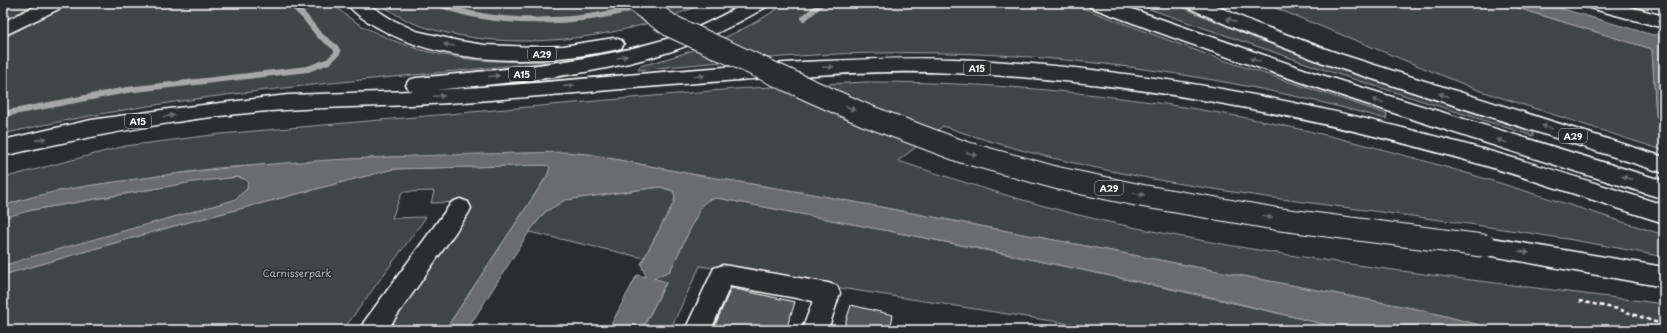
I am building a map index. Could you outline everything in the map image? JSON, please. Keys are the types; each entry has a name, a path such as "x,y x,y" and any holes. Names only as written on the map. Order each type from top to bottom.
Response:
{"main road":[{"path":"3,30 56,3"},
{"name":"A29","path":"356,3 361,9 408,35 451,46 495,52 549,54 600,48 651,36 707,15 732,3"},
{"name":"A29","path":"638,3 671,26 865,115 963,152 1057,178 1144,196 1277,218 1486,246 1562,258 1664,277"},
{"path":"660,3 694,28 751,63"},
{"name":"A15","path":"3,148 91,128 169,116 275,104 452,80 532,73 583,65 663,47 724,23 759,3"},
{"name":"A29","path":"1097,3 1324,83 1463,129 1664,190"},
{"name":"A29","path":"1194,3 1248,28 1333,59 1664,165"},
{"path":"1593,3 1664,22"},
{"name":"A15","path":"275,104 461,95 612,82 824,67 941,66 1009,69 1097,78 1178,89 1288,109 1462,151 1664,214"},
{"path":"373,330 460,208"},
{"path":"698,330 723,276 828,292 815,330"}],"path":[{"path":"1579,301 1618,308 1664,324"}],"green space":[{"path":"15,3 46,3 3,24 3,9"},
{"path":"73,3 333,3 349,18 368,29 424,51 446,56 491,61 560,61 280,88 211,97 72,119 3,134 3,38"},
{"path":"378,3 705,3 672,16 601,34 563,39 526,41 489,39 453,34 413,23"},
{"path":"786,3 1069,3 1214,57 1387,114 1386,119 1324,103 1198,77 1069,60 1004,55 876,53 817,55 638,70 640,66 697,49 734,33"},
{"path":"1132,3 1172,3 1259,40 1533,131 1533,136 1334,73"},
{"path":"1263,3 1501,3 1652,49 1656,116 1664,118 1664,148 1662,150 1478,90"},
{"path":"866,82 984,85 1160,103 1276,124 1334,137 1417,159 1541,196 1664,235 1664,257 1569,239 1281,199 1153,179 1068,162 943,126 898,161 1043,206 1102,221 1198,240 1330,261 1664,304 1658,330 1499,330 1422,310 812,194 691,174 588,154 389,157 217,168 81,187 18,201 3,206 3,178 125,146 221,134 734,89"},
{"name":"Carnisserpark","path":"547,165 550,168 547,176 445,330 382,330 471,204 466,202 431,203 434,191 402,192 392,218 426,217 343,330 3,330 3,275 174,226 393,169"},
{"path":"238,177 245,179 248,182 247,189 234,200 3,266 3,218 16,213 193,182"},
{"path":"660,187 673,191 675,195 674,202 644,258 529,232 545,212 565,200"},
{"path":"717,198 1112,276 1348,330 1099,330 1084,326 700,266 670,330 642,330 666,283 652,278 670,271 702,204 708,200"}],"shaded area":[{"path":"1501,3 1542,3 1653,35 1658,34 1664,48 1664,118 1656,116 1652,49"},
{"path":"566,152 588,154 691,174 812,194 1422,310 1499,330 1348,330 1216,298 982,249 717,198 708,200 702,205 670,271 653,278 666,282 642,330 608,330 637,275 646,277 641,264 674,202 675,195 673,191 660,187 565,200 545,212 529,232 467,330 445,330 547,176 550,168 547,165 393,169 174,226 3,275 3,266 27,258 234,200 247,189 248,182 245,179 238,177 193,182 32,210 3,218 3,206 39,195 151,177 255,166 358,158"}],"building":[{"path":"731,288 795,302 786,330 713,330"},
{"path":"851,305 893,315 890,330 843,330"}],"waterway":[{"path":"3,114 127,90 308,69 329,61 338,52 335,47 319,35 304,16 290,3"},
{"path":"436,3 459,11 483,16 536,20 563,20 589,17 637,7"},
{"path":"804,18 822,3"}]}
